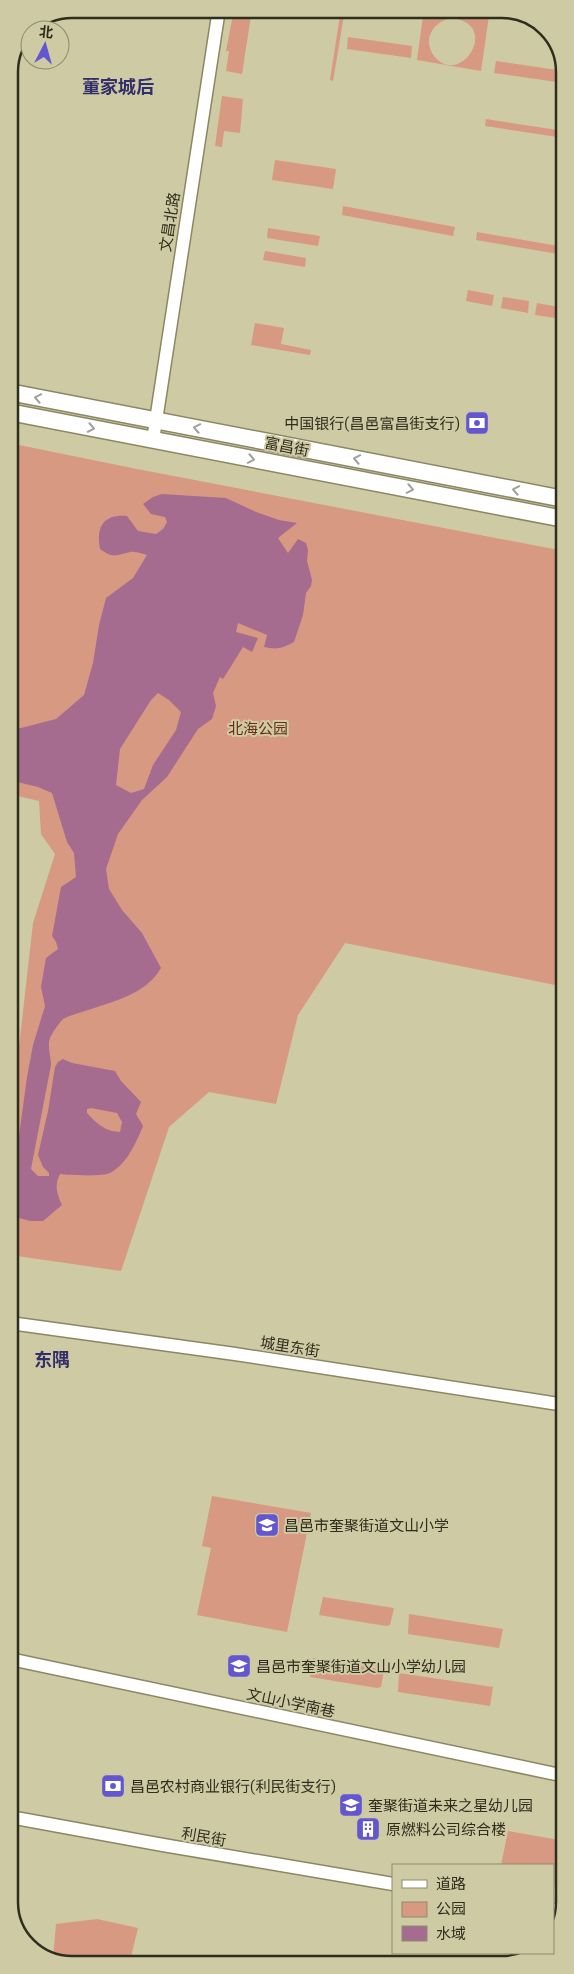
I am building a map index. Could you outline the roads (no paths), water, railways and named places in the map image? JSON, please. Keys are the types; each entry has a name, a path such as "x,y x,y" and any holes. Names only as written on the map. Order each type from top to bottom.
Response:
{"main road":[{"name":"富昌街","path":"18,394 556,497"},
{"name":"富昌街","path":"18,414 556,516"}],"street":[{"name":"文昌北路","path":"153,440 218,18"},
{"name":"城里东街","path":"18,1324 236,1354 556,1404"},
{"name":"文山小学南巷","path":"18,1661 556,1774"},
{"name":"利民街","path":"18,1818 172,1847 392,1884"}],"water":[{"name":"北海公园","path":"162,494 226,498 256,512 279,520 297,523 278,538 288,553 298,539 306,543 308,550 307,561 312,580 311,586 306,593 303,615 294,642 283,647 264,647 267,635 238,623 236,632 258,638 252,652 243,647 223,679 220,677 213,693 216,706 212,719 198,729 167,777 142,800 118,834 106,869 109,889 122,910 142,933 161,968 154,978 136,992 65,1018 54,1031 49,1041 51,1065 31,1169 38,1176 49,1176 38,1155 55,1067 63,1059 72,1063 115,1071 121,1081 141,1102 136,1114 143,1126 126,1159 110,1173 93,1175 60,1174 57,1190 62,1205 43,1221 30,1221 18,1218 18,1143 33,1045 45,1006 41,987 46,958 58,949 52,936 61,887 76,877 74,853 67,842 52,793 18,782 18,728 56,719 84,695 93,663 99,625 106,598 133,578 147,555 137,552 108,554 100,549 100,528 112,517 127,516 138,531 156,534 163,529 167,522 165,517 151,514 143,504 153,497","holes":["158,693 169,700 181,712 176,730 153,765 144,789 131,793 116,785 120,749 151,700","91,1108 117,1113 122,1122 120,1132 106,1129 87,1113 87,1109"]}],"place":[{"name":"中国银行(昌邑富昌街支行)","path":"477,423"},
{"name":"昌邑市奎聚街道文山小学","path":"267,1525"},
{"name":"昌邑市奎聚街道文山小学幼儿园","path":"239,1666"},
{"name":"昌邑农村商业银行(利民街支行)","path":"113,1786"},
{"name":"奎聚街道未来之星幼儿园","path":"351,1805"},
{"name":"原燃料公司综合楼","path":"368,1829"}],"district":[{"name":"董家城后","path":"118,86"},
{"name":"东隅","path":"52,1359"}]}
